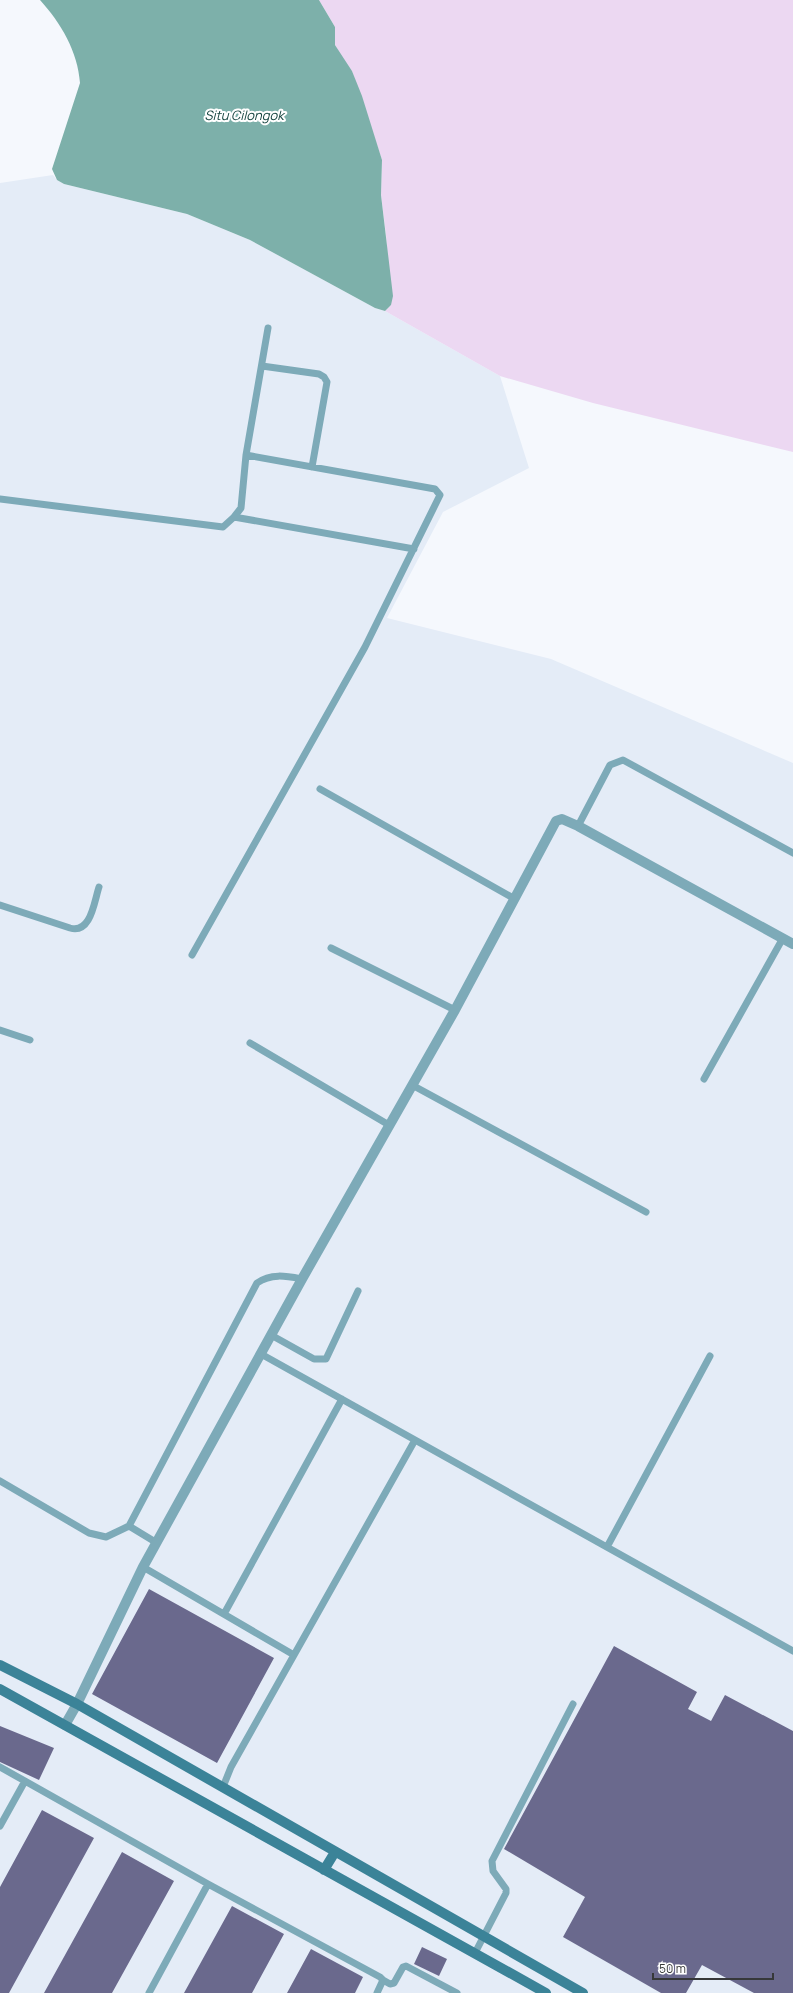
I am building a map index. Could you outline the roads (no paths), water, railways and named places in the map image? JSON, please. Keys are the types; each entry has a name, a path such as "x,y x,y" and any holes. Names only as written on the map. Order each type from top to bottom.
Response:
{"street":[{"path":"65,1725 78,1704 143,1567 156,1543 302,1278 455,1010 516,899 556,821 562,819 578,826 793,944"},
{"path":"0,1664 78,1704 583,1993"},
{"path":"0,1689 546,1993"},
{"path":"324,1870 336,1852"}],"lane":[{"path":"0,499 223,526 234,517 240,508 246,455 268,328"},
{"path":"262,366 319,374 324,377 327,382 312,467"},
{"path":"192,955 365,647 439,500 436,489 246,455"},
{"path":"234,517 414,549"},
{"path":"578,826 610,765 623,760 793,853"},
{"path":"320,788 516,899"},
{"path":"0,905 70,928 78,929 85,926 89,919 99,887"},
{"path":"704,1079 783,938"},
{"path":"331,948 455,1010"},
{"path":"0,1030 30,1040"},
{"path":"250,1043 389,1125"},
{"path":"412,1085 646,1212"},
{"path":"0,1481 89,1533 106,1537 129,1526 257,1283 265,1277 283,1276 302,1278"},
{"path":"271,1335 314,1359 326,1359 358,1291"},
{"path":"261,1354 793,1651"},
{"path":"606,1547 710,1356"},
{"path":"224,1614 342,1399"},
{"path":"223,1787 231,1767 415,1440"},
{"path":"129,1526 156,1543"},
{"path":"143,1567 294,1655"},
{"path":"475,1953 506,1893 506,1889 493,1871 492,1861 573,1704"},
{"path":"0,1767 390,1984 394,1984 403,1967 406,1966 457,1993"},
{"path":"0,1826 25,1781"},
{"path":"149,1993 208,1884"},
{"path":"377,1993 383,1980"}],"water":[{"name":"Situ Cilongok","path":"40,0 319,0 335,27 335,45 352,71 362,96 382,160 381,195 393,296 391,305 385,311 375,308 250,240 187,214 64,184 57,180 52,169 80,83 79,71 67,38 55,18"}]}
